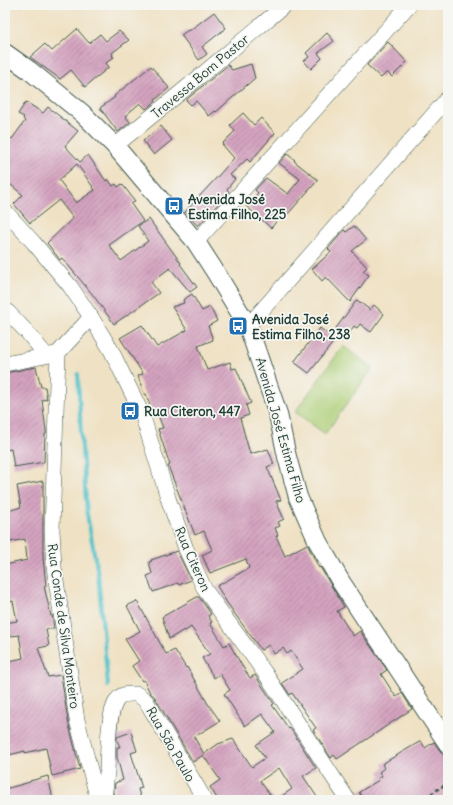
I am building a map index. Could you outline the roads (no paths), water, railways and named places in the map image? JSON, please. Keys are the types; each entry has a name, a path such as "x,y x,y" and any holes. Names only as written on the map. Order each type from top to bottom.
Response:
{"street":[{"name":"Travessa Bom Pastor","path":"115,146 285,5"},
{"path":"196,242 409,5"},
{"name":"Avenida José Estima Filho","path":"5,53 30,70 82,113 115,146 196,242 248,326 278,414 298,497 318,542 341,582 448,744"},
{"path":"248,326 448,98"},
{"name":"Rua Citeron","path":"5,211 70,286 111,350 142,414 169,501 184,542 205,590 265,673 348,800"},
{"path":"5,309 26,331 52,354"},
{"path":"5,364 52,354 91,317"},
{"name":"Rua Conde de Silva Monteiro","path":"52,354 52,530 54,567 77,720 98,800"},
{"name":"Rua São Paulo","path":"104,800 112,711 118,699 124,694 137,694 146,701 204,800"}],"waterway":[{"path":"78,374 87,514 98,574 108,686"}],"place":[{"name":"Avenida José Estima Filho, 225","path":"174,206"},
{"name":"Avenida José Estima Filho, 238","path":"238,326"},
{"name":"Rua Citeron, 447","path":"130,411"}]}
